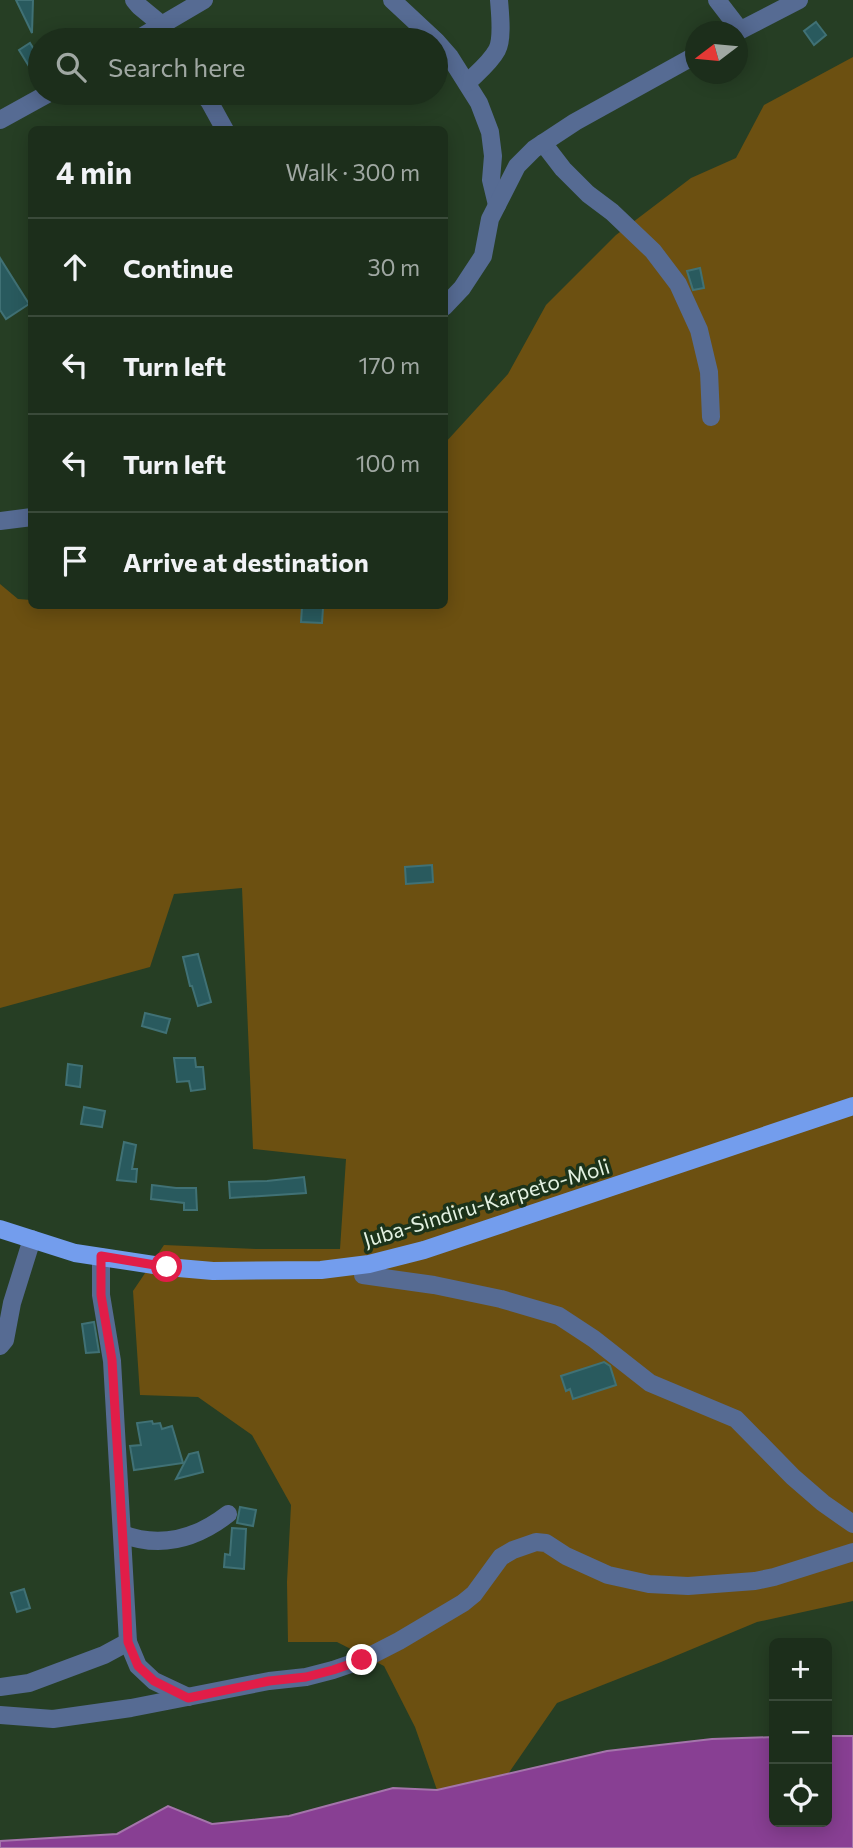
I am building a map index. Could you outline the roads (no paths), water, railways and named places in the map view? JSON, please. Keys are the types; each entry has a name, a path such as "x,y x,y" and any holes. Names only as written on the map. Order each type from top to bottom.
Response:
{"main road":[{"name":"Juba-Sindiru-Karpeto-Moli","path":"0,1229 75,1253 167,1267 213,1271 321,1270 369,1264 424,1250 853,1106"}],"street":[{"path":"134,0 161,28"},
{"path":"170,28 204,0"},
{"path":"392,0 421,28"},
{"path":"467,83 499,48 499,0"},
{"path":"717,0 732,21"},
{"path":"748,26 799,0"},
{"path":"448,55 479,103 490,132 493,156 491,180 497,205"},
{"path":"448,303 462,288 483,256 490,219 517,166 534,149 575,122 685,61"},
{"path":"0,120 28,105"},
{"path":"211,105 224,126"},
{"path":"542,143 588,194 612,212 653,251 678,284 702,341 709,372 711,417"},
{"path":"0,521 28,518"},
{"path":"0,1346 5,1340 12,1303 32,1239"},
{"path":"101,1256 101,1295 112,1360 128,1642 138,1666 154,1681 188,1698"},
{"path":"363,1275 434,1285 501,1299 559,1316 575,1325 650,1383 736,1419 793,1477 853,1524"},
{"path":"122,1534 137,1539 183,1539 205,1530 228,1514"},
{"path":"0,1715 53,1719 131,1708 333,1670 362,1660 399,1641 463,1603 474,1594 501,1557 536,1542 545,1542 566,1556 608,1575 649,1584 688,1586 755,1581 853,1552"},
{"path":"0,1686 29,1683 104,1655 128,1642"}]}
